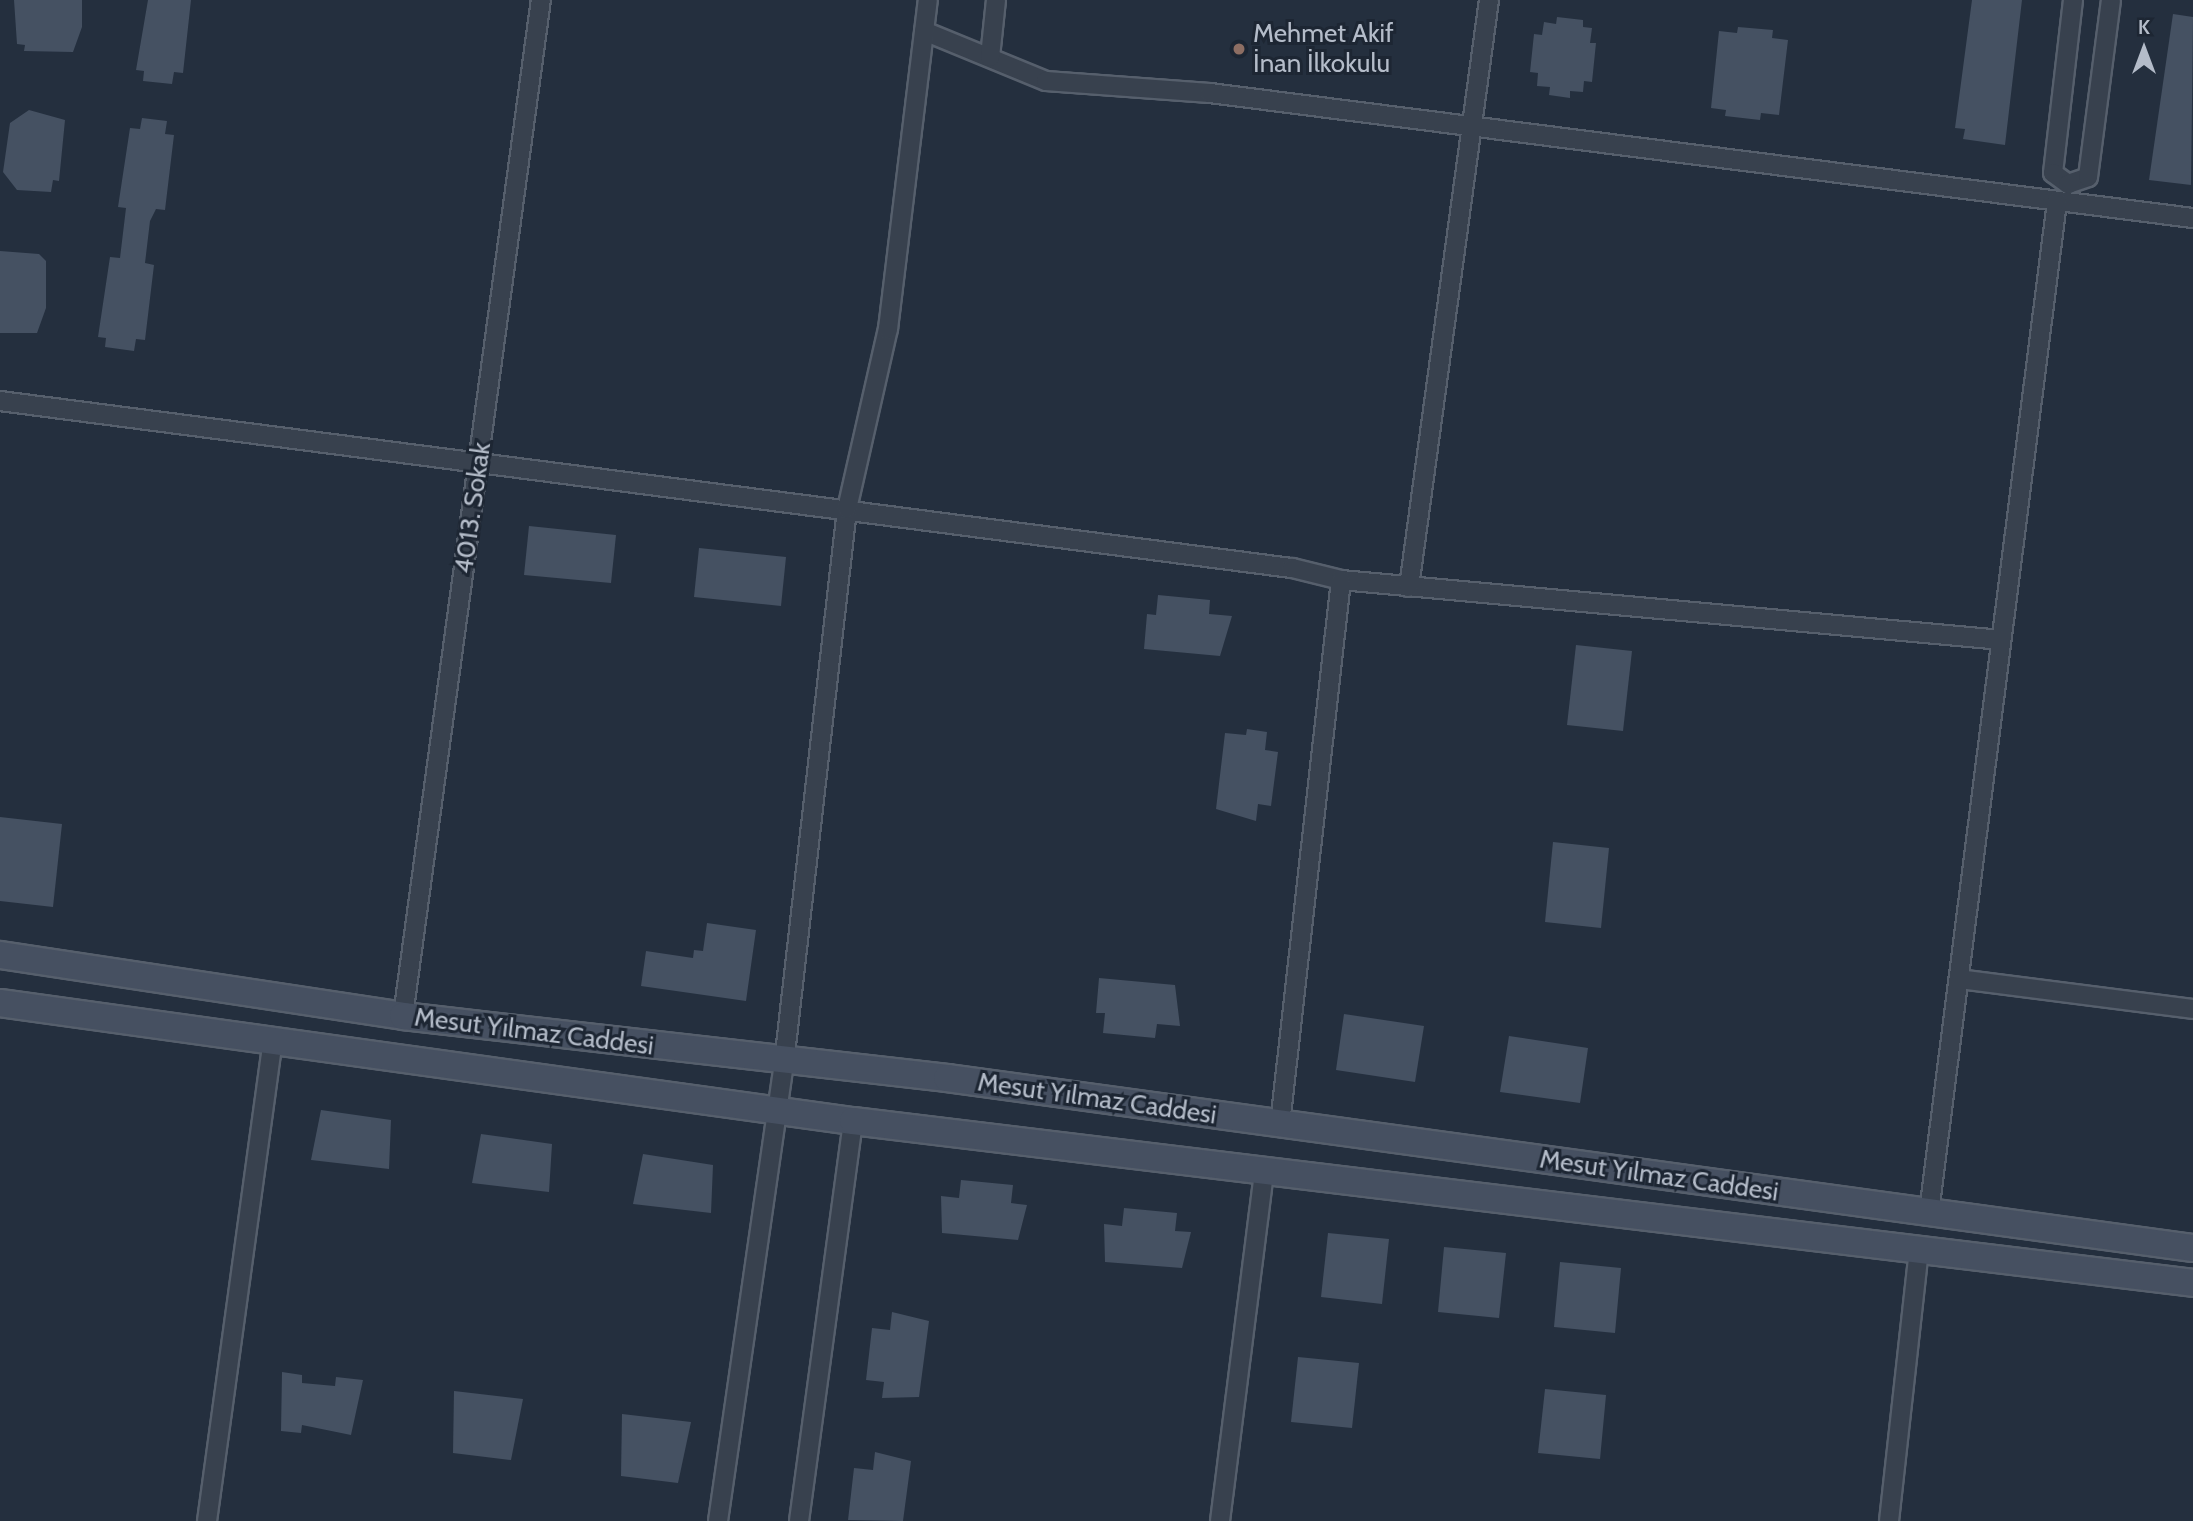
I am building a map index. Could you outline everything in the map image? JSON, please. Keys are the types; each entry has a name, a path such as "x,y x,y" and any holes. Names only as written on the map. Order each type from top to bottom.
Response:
{"main road":[{"name":"Mesut Yılmaz Caddesi","path":"0,955 403,1016 1280,1124 2193,1248"},
{"name":"Mesut Yılmaz Caddesi","path":"0,1003 853,1121 2193,1283"}],"street":[{"name":"4013. Sokak","path":"403,1016 541,0"},
{"path":"718,1521 775,1109 784,1063 847,509 888,329 928,0"},
{"path":"990,57 996,0"},
{"path":"1409,587 1469,128 1489,0"},
{"path":"2073,0 2053,173 2068,184 2088,177 2111,0"},
{"path":"924,31 1046,81 1210,93 2193,218"},
{"path":"1929,1213 2057,201"},
{"path":"0,401 1292,568 1340,580 2001,640"},
{"path":"1280,1124 1340,580"},
{"path":"1959,979 2193,1009"},
{"path":"206,1521 274,1040"},
{"path":"799,1521 853,1121"},
{"path":"1220,1521 1264,1171"},
{"path":"1889,1521 1919,1250"}],"building":[{"path":"14,0 82,0 82,27 73,52 24,51 25,45 17,44"},
{"path":"148,0 191,0 183,73 174,72 172,84 143,81 144,71 136,70"},
{"path":"1972,0 2022,0 2005,145 1963,139 1965,129 1955,128"},
{"path":"2173,14 2193,17 2191,185 2149,180"},
{"path":"1557,17 1583,20 1583,27 1592,28 1590,43 1596,43 1592,82 1584,81 1583,92 1570,91 1570,98 1549,95 1550,87 1537,86 1538,73 1530,72 1534,34 1542,35 1544,22 1556,24"},
{"path":"1738,27 1773,30 1772,38 1788,40 1779,115 1761,113 1760,120 1725,116 1726,110 1711,108 1719,31 1737,33"},
{"path":"29,110 65,120 59,181 53,180 51,192 17,190 3,172 10,123"},
{"path":"142,118 167,121 165,134 174,135 165,210 156,209 150,221 145,263 154,265 145,340 136,339 134,351 105,347 106,338 98,337 110,257 120,258 126,208 118,207 130,128 140,129"},
{"path":"0,251 39,254 46,261 46,308 37,333 0,333"},
{"path":"529,526 616,535 611,583 524,575"},
{"path":"699,548 786,557 781,606 694,597"},
{"path":"1158,595 1210,600 1209,614 1232,616 1220,656 1144,649 1147,614 1156,615"},
{"path":"1576,645 1632,651 1623,731 1567,725"},
{"path":"1247,729 1267,732 1265,750 1278,752 1271,806 1258,804 1256,821 1216,809 1225,733 1246,735"},
{"path":"0,817 62,824 53,907 0,901"},
{"path":"1553,842 1609,848 1601,928 1545,922"},
{"path":"707,923 756,930 746,1001 641,986 646,951 693,958 694,950 703,951"},
{"path":"1099,978 1175,985 1180,1026 1157,1024 1155,1038 1103,1033 1105,1013 1096,1013"},
{"path":"1344,1014 1424,1026 1415,1082 1336,1070"},
{"path":"1509,1036 1588,1048 1580,1103 1500,1092"},
{"path":"321,1110 391,1120 389,1169 311,1160"},
{"path":"481,1134 552,1144 549,1192 472,1183"},
{"path":"643,1154 713,1165 711,1213 633,1204"},
{"path":"961,1180 1013,1185 1011,1203 1027,1205 1018,1240 942,1233 941,1196 959,1198"},
{"path":"1124,1208 1177,1213 1175,1231 1191,1232 1182,1268 1105,1262 1104,1224 1122,1226"},
{"path":"1328,1233 1389,1239 1382,1304 1321,1297"},
{"path":"1444,1247 1506,1253 1499,1318 1438,1312"},
{"path":"1560,1262 1621,1268 1615,1333 1554,1327"},
{"path":"892,1312 929,1321 919,1397 882,1398 884,1382 866,1380 872,1328 890,1330"},
{"path":"1298,1357 1359,1363 1352,1428 1291,1422"},
{"path":"282,1372 302,1375 302,1383 335,1386 336,1377 363,1380 351,1435 302,1425 301,1433 281,1431"},
{"path":"1545,1389 1606,1395 1600,1459 1538,1453"},
{"path":"454,1391 523,1399 511,1460 453,1453"},
{"path":"622,1414 691,1422 678,1483 621,1476"},
{"path":"875,1452 911,1461 903,1521 848,1520 854,1468 873,1470"}],"place":[{"name":"Mehmet Akif İnan İlkokulu","path":"1239,49"}]}
